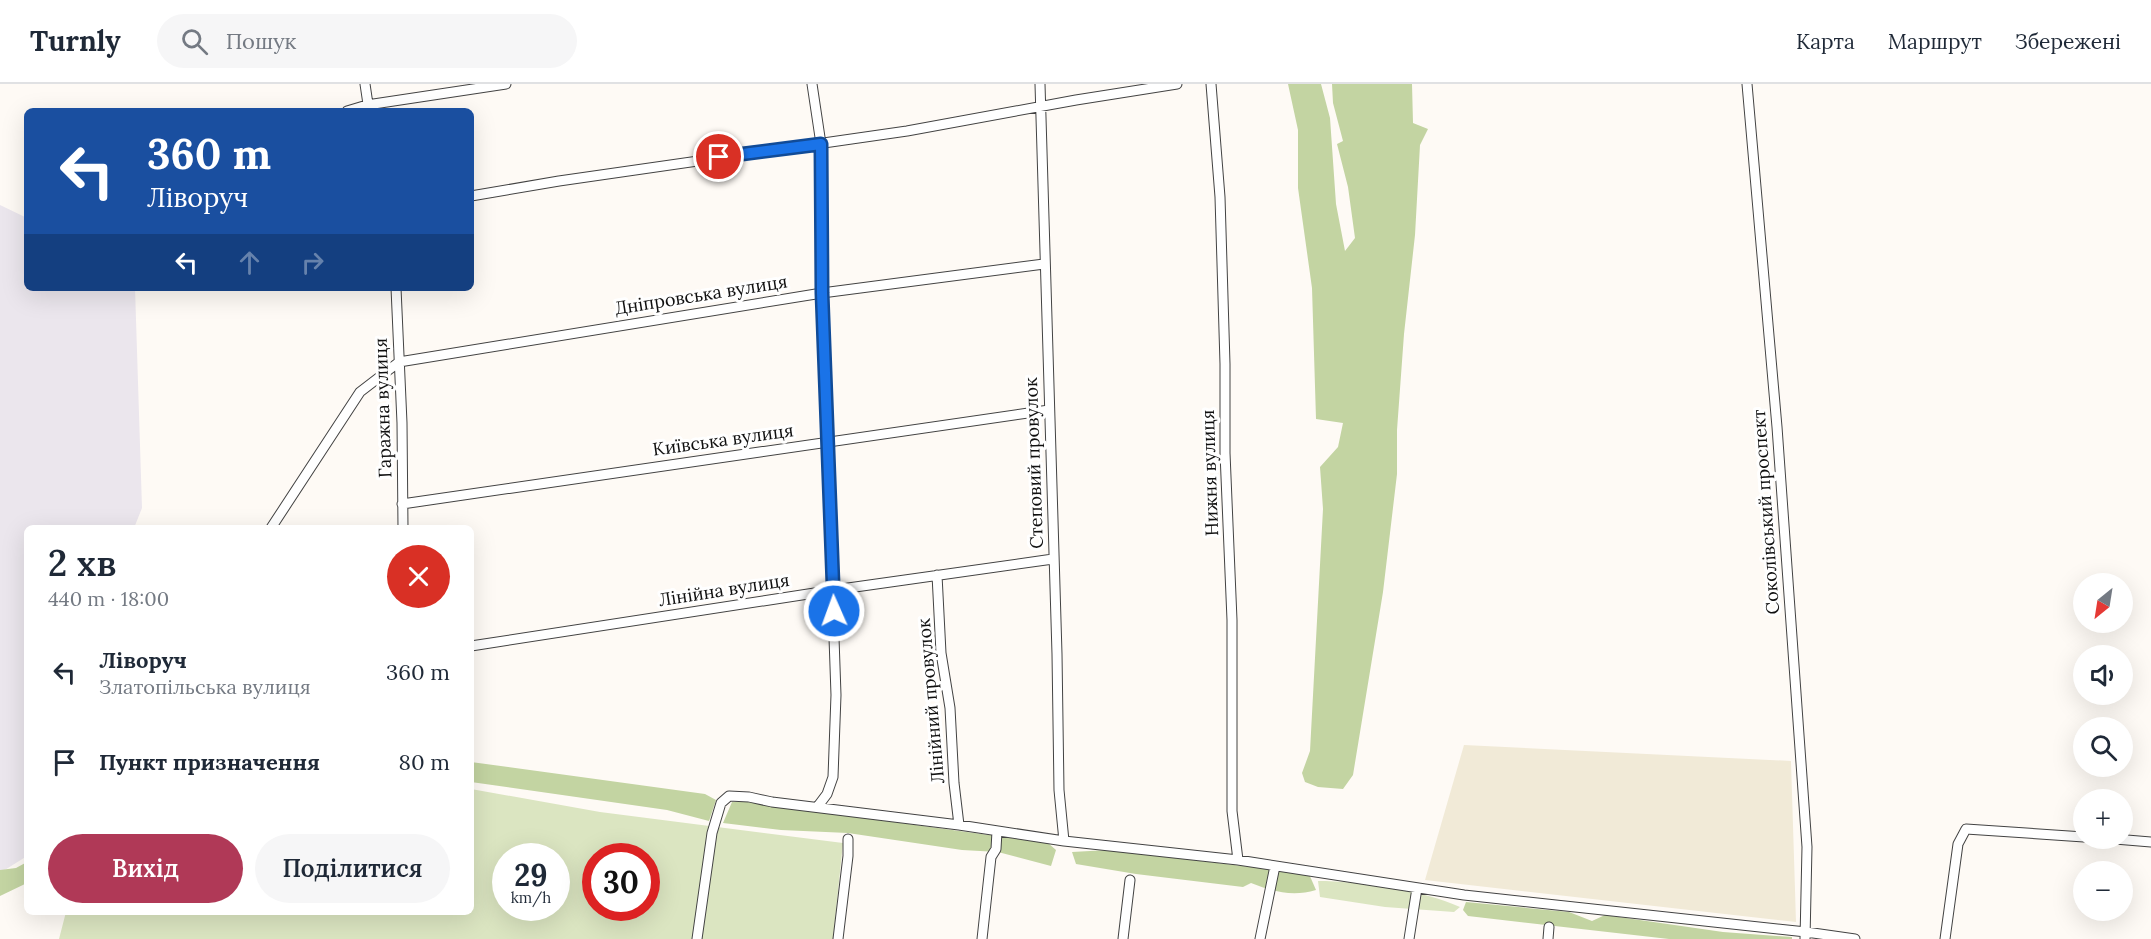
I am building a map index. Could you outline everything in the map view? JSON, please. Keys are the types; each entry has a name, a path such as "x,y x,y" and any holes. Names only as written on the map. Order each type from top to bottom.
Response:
{"street":[{"path":"364,84 368,108 506,84"},
{"path":"812,84 821,144 822,293 836,695 833,777 827,794 818,806"},
{"name":"Степовий провулок","path":"1040,84 1059,790 1064,841"},
{"path":"474,195 559,181 907,131 1177,84"},
{"name":"Нижня вулиця","path":"1211,84 1220,197 1225,453 1232,620 1232,811 1238,860"},
{"name":"Соколівський проспект","path":"1747,84 1777,427 1807,847 1806,935"},
{"name":"Дніпровська вулиця","path":"399,362 822,293 1044,264"},
{"name":"Гаражна вулиця","path":"396,291 402,423 403,525"},
{"path":"273,525 360,392 399,362"},
{"name":"Київська вулиця","path":"402,504 1049,410"},
{"name":"Лінійна вулиця","path":"474,646 1053,559"},
{"name":"Лінійний провулок","path":"938,575 941,654 950,708 959,825"},
{"path":"697,939 712,833 721,803 729,796 818,806 1064,841 1238,860 1476,896 1855,939"},
{"path":"1945,939 1958,844 1966,829 2073,836"},
{"path":"982,939 991,857 996,849 997,831"},
{"path":"838,939 848,839"},
{"path":"2133,840 2151,842"},
{"path":"1260,939 1275,866"},
{"path":"1123,939 1130,880"},
{"path":"1409,939 1418,888"},
{"path":"1548,939 1549,927"}],"shaded area":[{"path":"0,205 24,217 24,291 135,291 142,508 135,525 24,525 24,858 0,873"},
{"path":"1464,745 1791,761 1796,922 1425,880"}],"green space":[{"path":"1288,84 1321,84 1330,118 1336,204 1345,251 1355,238 1348,187 1337,144 1343,141 1333,103 1332,84 1412,84 1413,123 1428,129 1420,145 1415,235 1404,334 1397,430 1397,474 1383,592 1353,775 1343,789 1318,787 1305,782 1302,773 1310,751 1323,509 1320,467 1338,447 1343,423 1316,419 1312,288 1298,188 1298,130"},
{"path":"474,762 705,794 716,800 709,821 667,810 474,782"},
{"path":"474,790 600,812 843,843 833,939 59,939 65,915 474,915"},
{"path":"732,802 747,802 1048,843 1056,850 1051,866 998,852 962,850 848,833 781,830 723,823"},
{"path":"1108,850 1309,874 1316,890 1291,893 1251,883 1243,887 1136,874 1076,864 1072,852"},
{"path":"24,864 24,884 0,896 0,870 16,868"},
{"path":"1318,881 1409,891 1460,907 1454,912 1385,907 1320,897"},
{"path":"1466,902 1569,912 1592,921 1605,915 1723,932 1792,937 1792,939 1669,939 1468,916 1463,910"}],"route":[{"path":"719,157 821,144 822,293 834,611"}]}
